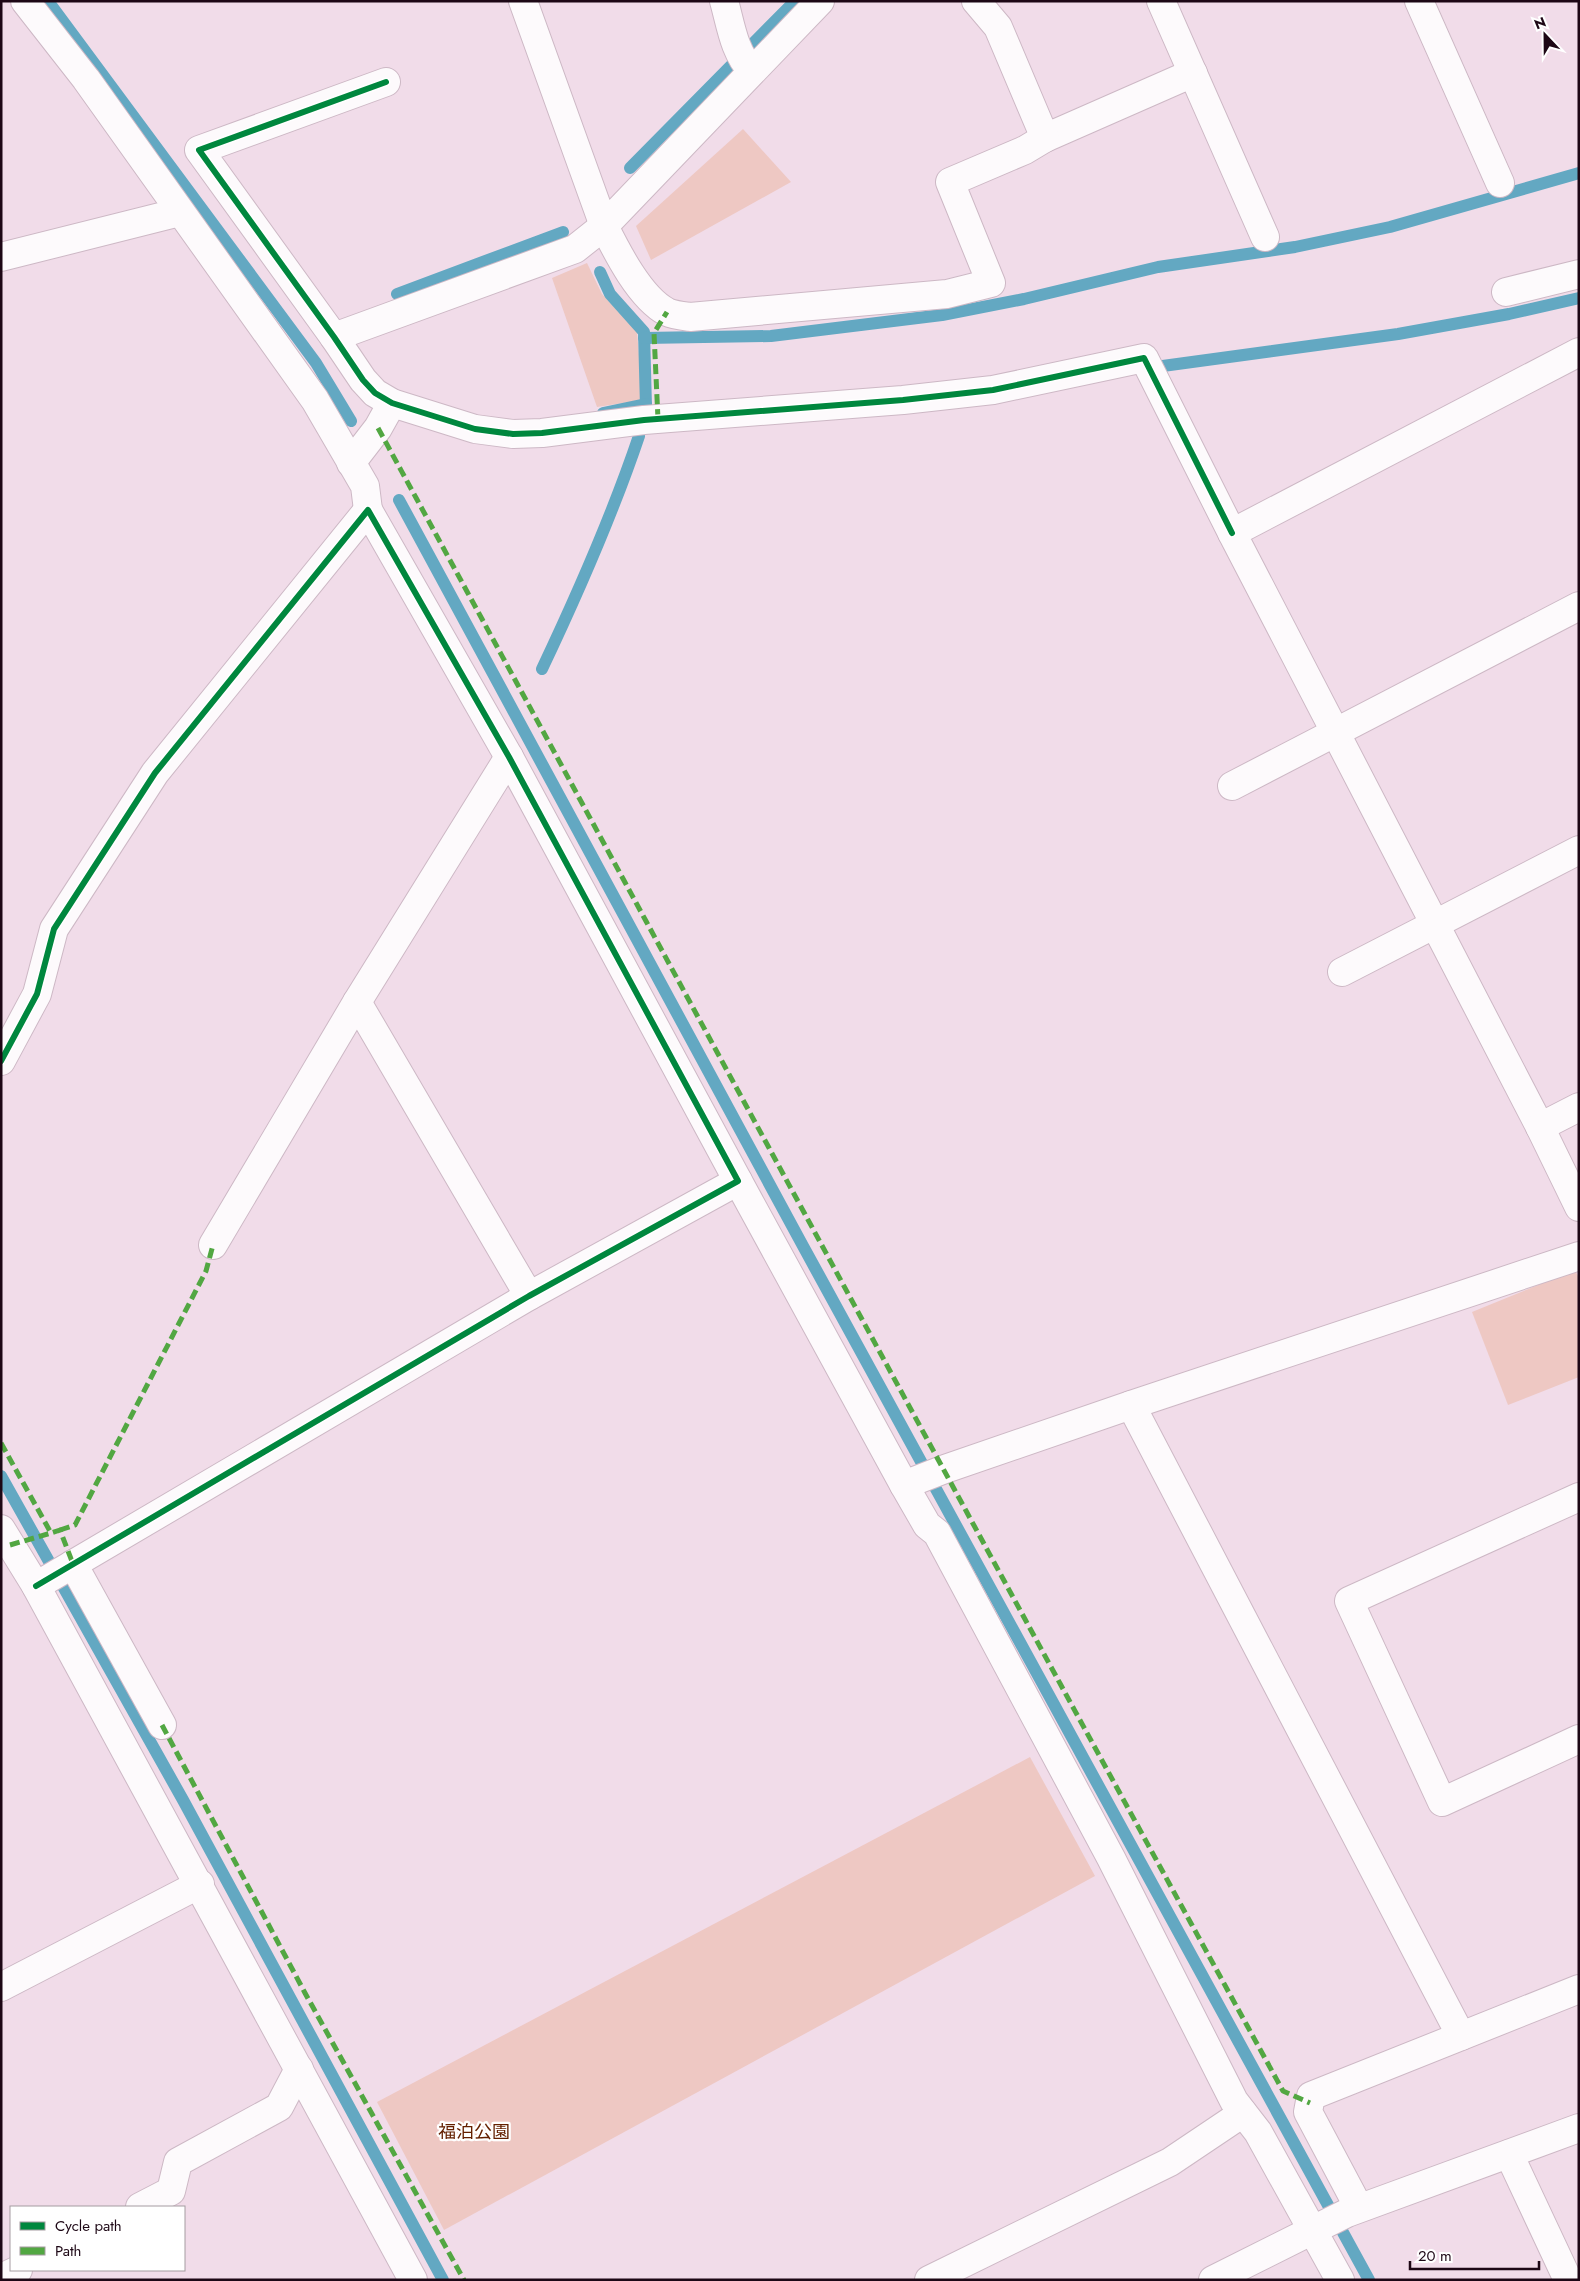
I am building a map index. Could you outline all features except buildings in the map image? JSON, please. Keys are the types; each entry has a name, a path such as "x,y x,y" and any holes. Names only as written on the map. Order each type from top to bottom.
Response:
{"street":[{"path":"25,1 86,79 315,400 365,486 368,510 509,757 738,1181 920,1479 927,1525 937,1533 1111,1858 1234,2102 1258,2132 1336,2219"},
{"path":"523,1 604,226 619,257 648,296 667,312 690,317 947,294 991,283 950,182 1025,150 1045,138 1193,74"},
{"path":"724,1 744,61"},
{"path":"334,337 574,249 604,226 744,61 820,1"},
{"path":"976,1 998,27 1045,138"},
{"path":"1161,1 1265,237"},
{"path":"1419,1 1500,183"},
{"path":"386,82 199,150 363,380 375,392 392,403 475,430 513,434 542,433 644,420 903,400 993,390 1144,358 1232,534 1540,1127 1579,1207"},
{"path":"1,257 180,212"},
{"path":"1506,292 1579,274"},
{"path":"1232,534 1579,352"},
{"path":"351,463 378,428 392,403"},
{"path":"1,1061 37,994 54,929 155,773 368,510"},
{"path":"1232,786 1579,606"},
{"path":"213,1245 357,1002 509,757"},
{"path":"1342,972 1579,850"},
{"path":"357,1002 529,1296"},
{"path":"1540,1127 1579,1107"},
{"path":"1,1529 10,1568 56,1574 529,1296 738,1181"},
{"path":"920,1479 1131,1405 1579,1256"},
{"path":"1131,1405 1460,2036"},
{"path":"1579,1496 1349,1601 1442,1802 1579,1739"},
{"path":"56,1574 162,1725"},
{"path":"56,1574 200,1884 413,2280"},
{"path":"1,1986 200,1884"},
{"path":"1340,2280 1336,2219 1308,2112 1312,2096 1579,1989"},
{"path":"142,2206 171,2191 178,2162 278,2107 299,2069"},
{"path":"929,2280 1170,2162 1243,2113"},
{"path":"1213,2280 1336,2219 1579,2128"},
{"path":"1509,2154 1568,2280"},
{"path":"1,2278 16,2271"}],"green space":[{"path":"743,129 791,182 651,260 636,226"},
{"path":"587,263 602,294 637,332 643,400 597,407 552,278"},
{"path":"1575,1270 1579,1278 1579,1377 1508,1405 1472,1312"},
{"name":"福泊公園","path":"1030,1757 1095,1876 444,2230 377,2102"}],"waterway":[{"path":"48,1 316,363 351,421"},
{"path":"630,168 795,1"},
{"path":"644,338 771,336 942,315 1024,299 1158,267 1295,247 1390,227 1579,173"},
{"path":"397,294 563,232"},
{"path":"600,272 610,294 644,332 646,407"},
{"path":"1148,368 1398,334 1509,314 1579,298"},
{"path":"603,413 646,404"},
{"path":"542,669 594,554 639,436"},
{"path":"399,500 803,1246 1369,2280"},
{"path":"1,1476 183,1800 443,2280"}],"marked path":[{"path":"658,419 654,333 667,312"},
{"path":"378,428 1283,2091 1310,2103"},
{"path":"60,1530 75,1525 206,1271 213,1245"},
{"path":"1,1443 51,1533 60,1530 73,1564"},
{"path":"10,1545 51,1533"},
{"path":"162,1725 305,1993 464,2280"}],"cycle path":[{"path":"386,82 199,150 363,380 375,393 392,403 475,429 513,434 542,433 644,420 903,400 993,390 1144,358 1232,533"},
{"path":"1,1061 37,994 54,929 155,773 368,510 509,757 738,1181 529,1296 36,1586"}]}
